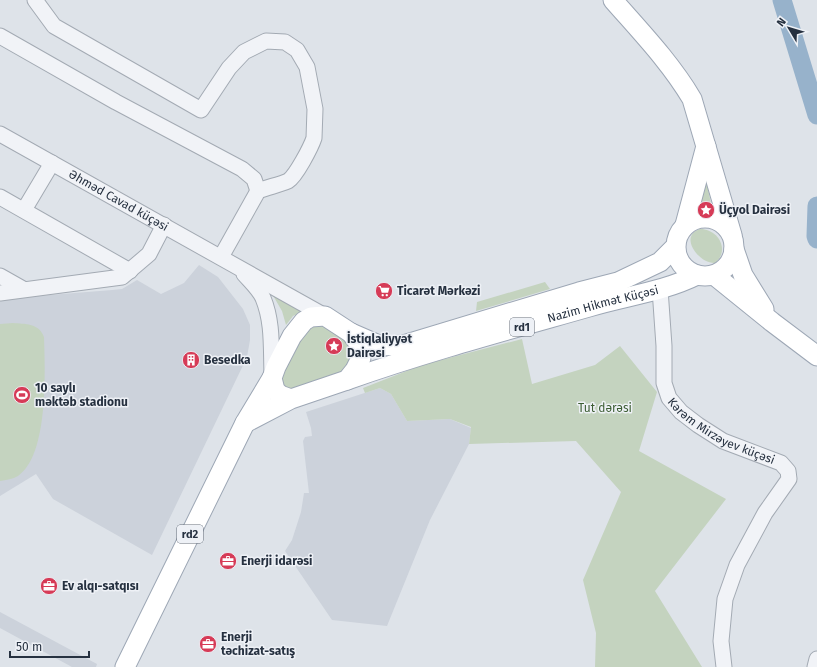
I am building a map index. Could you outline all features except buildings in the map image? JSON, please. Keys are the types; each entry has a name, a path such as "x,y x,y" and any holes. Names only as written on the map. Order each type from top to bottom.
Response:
{"main road":[{"path":"613,0 662,55 692,99 743,275 772,322"},
{"path":"685,225 706,146"},
{"path":"706,275 722,271 728,265 732,258 733,242 727,227 720,221 702,217 685,225 676,239 675,247 681,265 688,271 706,275 817,356"},
{"name":"Nazim Hikmət Küçəsi","path":"351,333 382,346 403,346 579,292 618,282 660,262 675,247"},
{"name":"Nazim Hikmət Küçəsi","path":"347,380 382,368 591,306 660,289 706,275"},
{"path":"325,316 351,333 359,344 361,358 355,370 347,380 291,399 245,423 272,378 280,358 292,336 304,321 311,317 325,316"},
{"path":"272,378 275,390 280,395 291,399"},
{"name":"rd2","path":"125,667 245,423"}],"street":[{"path":"35,0 54,26 201,110 229,68 244,52 266,41 285,42 297,50 307,67 315,110 314,138 309,152 290,180 258,191 222,258"},
{"path":"0,36 116,102 242,169 254,179 258,191"},
{"name":"Əhməd Cavad küçəsi","path":"0,134 325,316"},
{"path":"24,210 52,163"},
{"path":"0,197 130,271"},
{"path":"0,293 122,277 149,254 164,225"},
{"path":"238,267 262,297 268,314 271,328 272,378"},
{"path":"0,276 23,289"},
{"name":"Kərəm Mirzəyev küçəsi","path":"660,289 664,346 664,383 669,398 681,412 709,433 723,441 781,463 788,471 789,479 765,513 737,565 725,599 721,641 724,667"},
{"path":"815,667 817,659"}],"shaded area":[{"path":"199,265 218,277 243,309 250,325 250,340 247,357 152,555 53,499 36,474 0,496 0,299 122,289 137,280 161,294 184,283"},
{"path":"380,388 391,394 407,421 450,419 471,428 469,444 430,520 387,626 332,620 285,551 292,540 301,512 304,493 309,493 303,441 305,437 312,436 306,412"},
{"path":"0,612 97,664 96,667 72,667 0,628"}],"green space":[{"path":"705,175 713,213 700,211 694,212"},
{"path":"700,229 707,230 712,233 720,242 722,253 715,263 703,259 697,255 693,249 691,237"},
{"path":"545,282 550,289 476,311 477,302"},
{"path":"271,292 302,312 293,316 286,325 282,311"},
{"name":"10 saylı məktəb stadionu","path":"13,323 31,325 39,329 44,337 45,370 43,411 35,450 28,465 18,476 12,479 0,481 0,324"},
{"path":"318,323 353,346 351,368 290,393 278,378 300,333"},
{"name":"Tut dərəsi","path":"522,339 532,384 595,365 620,346 657,392 639,451 726,499 655,591 702,667 595,667 596,633 583,580 621,492 576,441 469,444 471,427 450,419 407,421 391,394 380,388 365,393 363,388 422,365"}],"waterway":[{"path":"782,0 817,115"},
{"path":"817,206 817,239"}],"place":[{"name":"Üçyol Dairəsi","path":"706,210"},
{"name":"Ticarət Mərkəzi","path":"384,291"},
{"name":"İstiqlaliyyət Dairəsi","path":"334,346"},
{"name":"Besedka","path":"191,360"},
{"name":"10 saylı məktəb stadionu","path":"22,395"},
{"name":"Enerji idarəsi","path":"228,561"},
{"name":"Ev alqı-satqısı","path":"49,586"},
{"name":"Enerji təchizat-satış","path":"208,644"}]}
